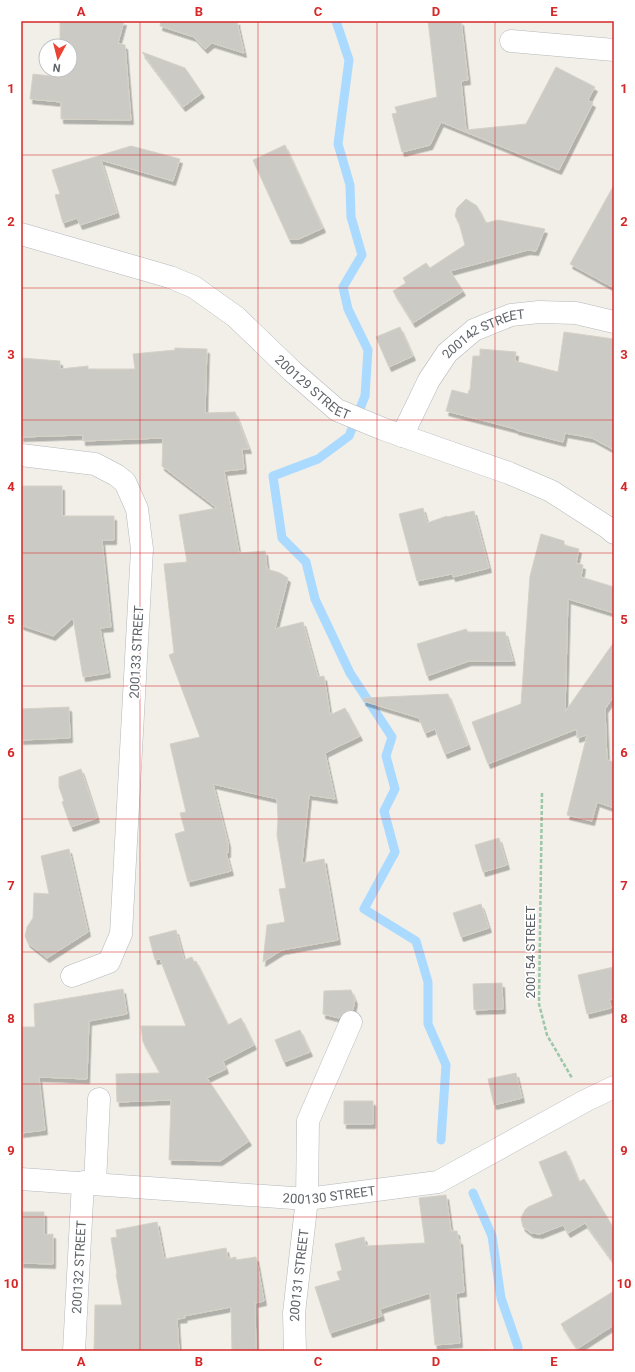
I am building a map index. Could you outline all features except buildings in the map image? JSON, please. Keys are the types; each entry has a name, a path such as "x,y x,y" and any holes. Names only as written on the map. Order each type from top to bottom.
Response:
{"street":[{"path":"511,41 614,50"},
{"name":"200129 STREET","path":"21,234 170,277 194,288 236,316 292,371 337,410 392,432 509,473 551,491 614,533"},
{"name":"200142 STREET","path":"392,432 447,353 474,330 511,315 539,312 576,312 614,322"},
{"name":"200133 STREET","path":"21,455 95,464 116,475 125,482 137,509 142,549 121,934 109,962 72,976"},
{"name":"200131 STREET","path":"295,1351 294,1313 307,1199 308,1120 350,1022"},
{"name":"200130 STREET","path":"21,1179 307,1199 438,1182 585,1101 614,1087"},
{"name":"200132 STREET","path":"74,1351 89,1183 99,1099"}],"path":[{"name":"200154 STREET","path":"542,793 539,1004 547,1036 585,1101"}],"waterway":[{"path":"336,21 349,60 338,144 350,185 351,217 362,255 343,287 348,309 368,350 365,396 349,436 318,459 273,476 282,538 306,562 315,599 350,673 392,737 386,756 395,789 384,811 395,852 364,909 416,941 428,982 428,1024 446,1065 441,1140"},
{"path":"473,1193 492,1236 501,1298 518,1347 518,1351"}]}
